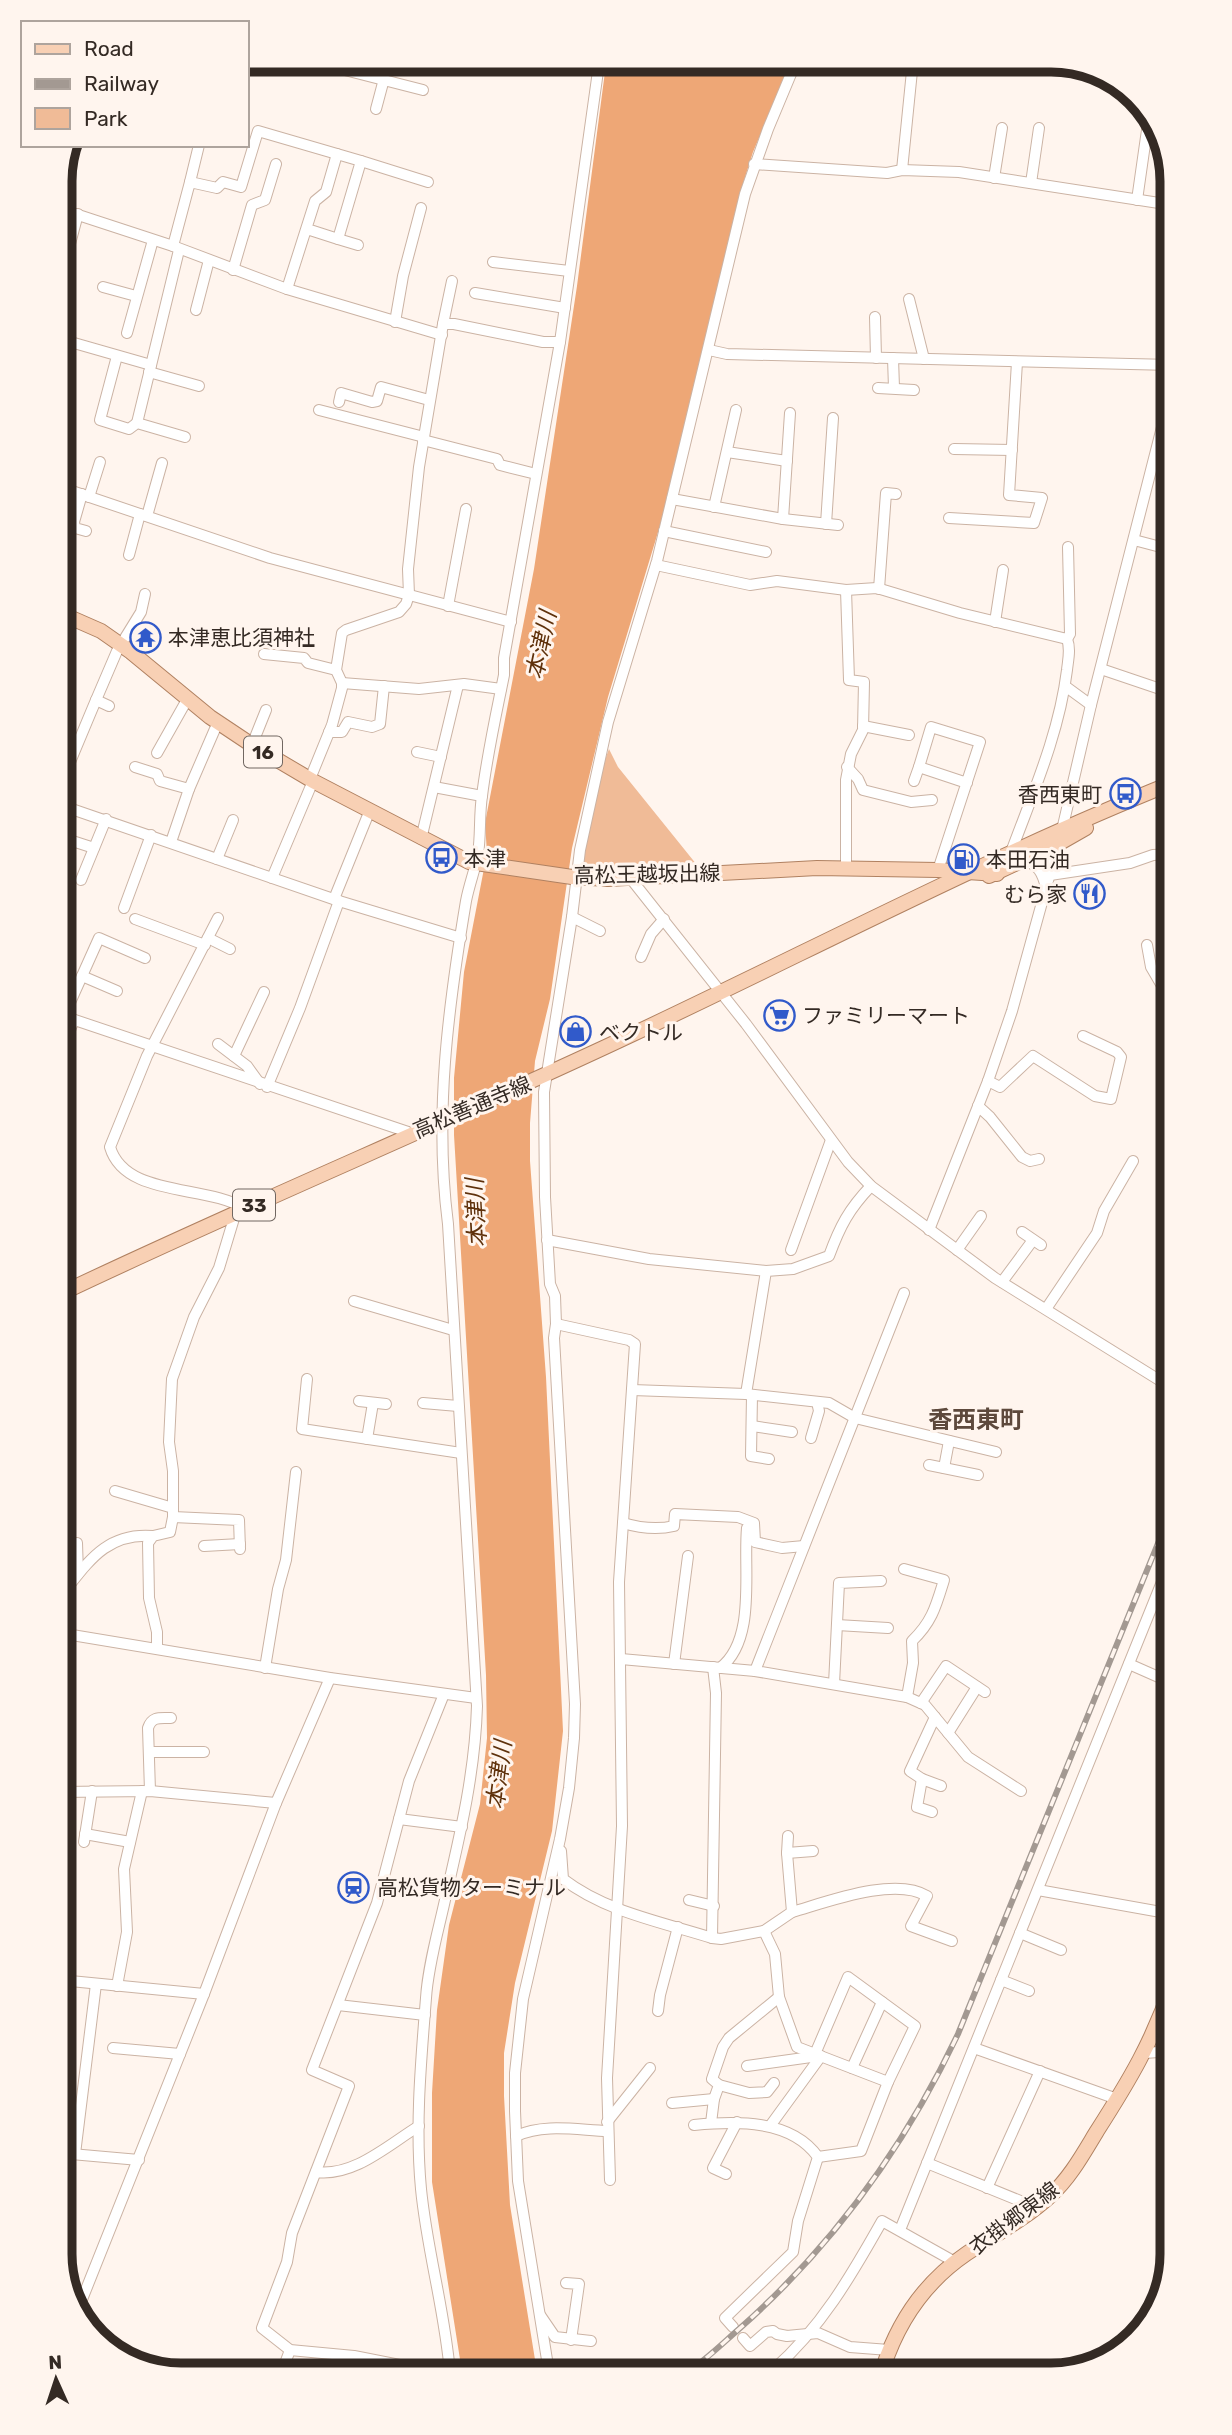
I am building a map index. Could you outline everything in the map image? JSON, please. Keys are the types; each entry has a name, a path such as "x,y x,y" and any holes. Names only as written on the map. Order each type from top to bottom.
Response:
{"main road":[{"name":"高松王越坂出線","path":"72,618 101,631 121,645 218,722 252,745 421,839 462,859 479,864 574,877 631,879 794,869 972,872"},
{"name":"高松善通寺線","path":"935,890 997,874 1030,845 1160,788"},
{"name":"高松善通寺線","path":"72,1289 411,1133 542,1077 972,872 1017,858 1053,851 1098,821 1160,794"},
{"path":"922,870 935,890"},
{"path":"935,890 937,870"},
{"name":"高松善通寺線","path":"972,872 997,874"},
{"name":"衣掛郷東線","path":"885,2363 907,2313 938,2277 955,2262 1050,2196 1066,2179 1145,2053 1160,2017"}],"street":[{"path":"354,72 423,90"},
{"path":"448,2363 424,2223 419,2126 426,1996 437,1934 467,1804 476,1738 476,1698 453,1330 445,1120 446,1040 466,900 479,864 482,796 504,675 503,658 560,342 598,72"},
{"path":"546,2363 517,2181 515,2073 523,1999 569,1788 575,1704 554,1338 556,1324 547,1240 542,1077 572,917 574,877 608,722 656,565 745,194 754,164 792,72"},
{"path":"902,170 912,72"},
{"path":"376,109 384,79"},
{"path":"994,178 1002,128"},
{"path":"1031,183 1039,128"},
{"path":"1137,200 1147,129"},
{"path":"190,183 217,188 223,182 241,187 258,131 428,182"},
{"path":"117,356 100,420 129,429 136,423 150,368 199,147"},
{"path":"287,289 315,201 326,192 337,154"},
{"path":"338,239 361,161"},
{"path":"233,270 252,205 265,200 276,164"},
{"path":"754,164 887,173 902,170 959,172 1160,203"},
{"path":"395,322 403,276 421,208"},
{"path":"72,212 287,289 395,322 442,329 454,324 542,342 560,342"},
{"path":"72,236 78,214"},
{"path":"307,229 358,245"},
{"path":"127,332 153,240"},
{"path":"196,310 209,260"},
{"path":"494,262 569,271"},
{"path":"272,878 329,732 342,683 336,670 341,634 398,612 406,604 409,595 411,542 423,439 452,281"},
{"path":"103,286 136,296"},
{"path":"475,293 565,308"},
{"path":"909,299 924,359"},
{"path":"875,317 876,358"},
{"path":"72,342 199,386"},
{"path":"709,350 727,354 1160,365"},
{"path":"893,358 894,388"},
{"path":"949,518 1034,523 1042,498 1009,495 1017,362"},
{"path":"338,402 341,393 377,401 381,387 429,400"},
{"path":"878,388 914,390"},
{"path":"319,410 497,459 500,465 536,474"},
{"path":"714,506 736,410"},
{"path":"783,519 790,413"},
{"path":"826,524 833,418"},
{"path":"136,423 185,437"},
{"path":"929,1230 988,1081 1012,1011 1050,876 1053,851 1062,830 1160,436"},
{"path":"954,449 1012,450"},
{"path":"727,452 787,461"},
{"path":"86,531 75,528 74,522 100,462"},
{"path":"129,555 162,463"},
{"path":"72,492 270,558 511,622"},
{"path":"879,589 886,493 897,494"},
{"path":"672,499 783,519 838,525"},
{"path":"448,606 466,509"},
{"path":"664,531 766,552"},
{"path":"1134,540 1160,547"},
{"path":"1067,639 1070,634 1068,547"},
{"path":"656,565 750,585 777,581 846,590 879,589 1067,639"},
{"path":"995,622 1003,570"},
{"path":"846,590 849,680 864,682 863,726 847,767 846,868"},
{"path":"72,757 121,645 141,612 145,594"},
{"path":"1046,891 1041,871 1031,862 1017,858 1052,741 1065,685 1070,645 1067,639"},
{"path":"264,654 304,658 308,663 336,670"},
{"path":"1101,668 1160,690"},
{"path":"342,683 419,689 458,685 501,689"},
{"path":"421,839 458,685"},
{"path":"1065,685 1091,705"},
{"path":"329,732 342,732 348,722 372,727 380,724 384,687"},
{"path":"157,753 188,698"},
{"path":"96,700 109,706"},
{"path":"252,745 266,710"},
{"path":"171,842 189,789 218,722"},
{"path":"863,726 909,735"},
{"path":"914,781 929,726 982,738 937,870"},
{"path":"417,752 442,757"},
{"path":"135,767 157,774 160,781 189,789"},
{"path":"847,767 858,779 863,790 911,802 932,800"},
{"path":"919,767 967,783"},
{"path":"434,787 482,796"},
{"path":"72,808 336,900 461,938"},
{"path":"264,1085 300,1008 370,810"},
{"path":"81,880 106,819"},
{"path":"217,859 233,820"},
{"path":"123,900 145,867 151,835"},
{"path":"72,841 94,848"},
{"path":"1030,845 1042,843 1053,851"},
{"path":"1050,876 1130,863 1160,855"},
{"path":"631,879 746,1024 831,1140 871,1186 1002,1283 1160,1380"},
{"path":"572,917 600,931"},
{"path":"72,1582 102,1548 117,1539 170,1532 173,1513 173,1471 169,1442 172,1379 194,1317 219,1268 240,1212 224,1199 140,1180 121,1166 113,1157 110,1147 111,1139 152,1046 218,918"},
{"path":"135,919 230,949"},
{"path":"641,957 651,934 664,919"},
{"path":"72,1002 99,938 145,958"},
{"path":"1147,945 1151,967 1160,982"},
{"path":"82,976 117,991"},
{"path":"234,1056 264,992"},
{"path":"72,1019 411,1133"},
{"path":"988,1081 1000,1087 1033,1056 1095,1096 1111,1099 1121,1057 1117,1052 1083,1036"},
{"path":"218,1044 247,1066 264,1085"},
{"path":"978,1106 1022,1157 1030,1161 1039,1160"},
{"path":"791,1250 802,1236 817,1195 831,1140"},
{"path":"1046,1309 1097,1233 1104,1210 1133,1161"},
{"path":"547,1240 649,1259 766,1271 793,1269 829,1256 840,1226 852,1206 871,1186"},
{"path":"957,1250 981,1216"},
{"path":"1002,1283 1037,1243 1022,1232"},
{"path":"766,1271 749,1395 751,1456 769,1459"},
{"path":"755,1671 904,1293"},
{"path":"354,1301 453,1330"},
{"path":"556,1324 635,1343 619,1582 622,1826 607,2078 610,2180"},
{"path":"307,1379 302,1429 461,1453"},
{"path":"632,1390 749,1395 829,1403 855,1418 996,1452"},
{"path":"359,1401 386,1404"},
{"path":"811,1437 819,1411 817,1402"},
{"path":"367,1439 373,1403"},
{"path":"423,1403 458,1406"},
{"path":"751,1426 792,1432"},
{"path":"944,1468 949,1441"},
{"path":"929,1465 978,1475"},
{"path":"265,1668 278,1589 286,1560 296,1472"},
{"path":"115,1491 173,1513 239,1520 240,1546 204,1546"},
{"path":"623,1523 664,1529 674,1526 675,1514 738,1517 754,1524 755,1542 782,1548 804,1546"},
{"path":"717,1667 734,1654 738,1643 747,1593 744,1558 748,1523"},
{"path":"153,1536 148,1543 149,1598 157,1632 157,1648"},
{"path":"77,1543 78,1574"},
{"path":"674,1664 688,1556"},
{"path":"904,1569 944,1580 936,1608 926,1628 912,1641 913,1663 907,1697"},
{"path":"834,1684 839,1583 881,1581"},
{"path":"900,2230 1160,1587"},
{"path":"837,1625 888,1628"},
{"path":"72,1635 265,1668 476,1698"},
{"path":"621,1659 755,1671 907,1697 921,1703 968,1757 1021,1791"},
{"path":"1129,1664 1160,1678"},
{"path":"921,1703 946,1666 981,1689 948,1732"},
{"path":"712,1938 717,1667"},
{"path":"82,2300 204,1994 276,1804 330,1678"},
{"path":"389,2363 354,2356 290,2350 262,2328 287,2262 292,2233 349,2086 312,2070 377,1903 409,1781 444,1694"},
{"path":"935,1717 910,1771 941,1786"},
{"path":"117,1986 127,1932 124,1870 146,1791 148,1728 150,1721 154,1719 171,1718"},
{"path":"149,1752 204,1752"},
{"path":"922,1779 917,1807 933,1812"},
{"path":"92,1791 85,1838 130,1842"},
{"path":"72,1792 146,1791 276,1804"},
{"path":"399,1818 462,1827"},
{"path":"788,1836 792,1912"},
{"path":"560,1839 563,1879 578,1891 617,1908 712,1938 721,1939 764,1931 792,1912 880,1889 915,1889 927,1896 911,1926 952,1941"},
{"path":"787,1853 813,1851"},
{"path":"1038,1890 1160,1912"},
{"path":"689,1900 714,1906"},
{"path":"658,2011 678,1927"},
{"path":"764,1931 775,1954 779,1997 797,2047 888,2082"},
{"path":"1020,1933 1061,1950"},
{"path":"770,2126 818,2055 848,1976 915,2026 888,2082 861,2151 818,2157"},
{"path":"1001,1980 1028,1991"},
{"path":"72,1981 204,1994"},
{"path":"75,2154 96,1984"},
{"path":"711,2123 714,2099 711,2081 723,2047 729,2038 772,2006 779,1997"},
{"path":"852,2068 882,2002"},
{"path":"338,2005 425,2015"},
{"path":"113,2048 180,2054"},
{"path":"974,2048 1117,2099"},
{"path":"1145,2053 1160,2052"},
{"path":"747,2066 818,2055"},
{"path":"607,2127 649,2068"},
{"path":"987,2188 1040,2071"},
{"path":"711,2081 749,2093 767,2092 774,2083"},
{"path":"672,2104 714,2099"},
{"path":"694,2125 737,2122 770,2126 800,2140 818,2157"},
{"path":"726,2174 713,2168 737,2122"},
{"path":"316,2172 328,2174 353,2168 419,2126"},
{"path":"516,2136 544,2129 607,2127"},
{"path":"72,2154 139,2160"},
{"path":"733,2327 725,2318 793,2252 798,2221 818,2157"},
{"path":"927,2163 1035,2207"},
{"path":"780,2363 810,2333 844,2288 882,2221 955,2262"},
{"path":"566,2283 579,2284 571,2340"},
{"path":"538,2313 555,2337 592,2341"},
{"path":"744,2339 750,2346 766,2332 774,2331 787,2336 818,2333 850,2347 889,2350"},
{"path":"285,2363 290,2350"}],"green space":[{"path":"609,749 618,767 701,870 626,875 580,871 603,765"}],"water":[{"name":"本津川","path":"605,72 787,72 753,152 741,190 662,519 608,697 572,848 550,999 535,1061 530,1161 546,1377 563,1731 552,1831 515,1983 504,2053 504,2096 510,2205 536,2363 461,2363 432,2182 432,2093 437,2010 449,1925 480,1804 487,1738 486,1675 454,1135 454,1078 464,972 487,853 485,823 534,569 577,286"}],"railway":[{"path":"699,2363 773,2297 835,2229 890,2155 937,2075 958,2034 1160,1538"}],"place":[{"name":"本津恵比須神社","path":"145,637"},
{"name":"香西東町","path":"1125,794"},
{"name":"本津","path":"441,858"},
{"name":"本田石油","path":"963,859"},
{"name":"むら家","path":"1090,894"},
{"name":"ファミリーマート","path":"779,1015"},
{"name":"ベクトル","path":"576,1032"},
{"name":"高松貨物ターミナル","path":"354,1887"}],"district":[{"name":"香西東町","path":"976,1420"}]}
